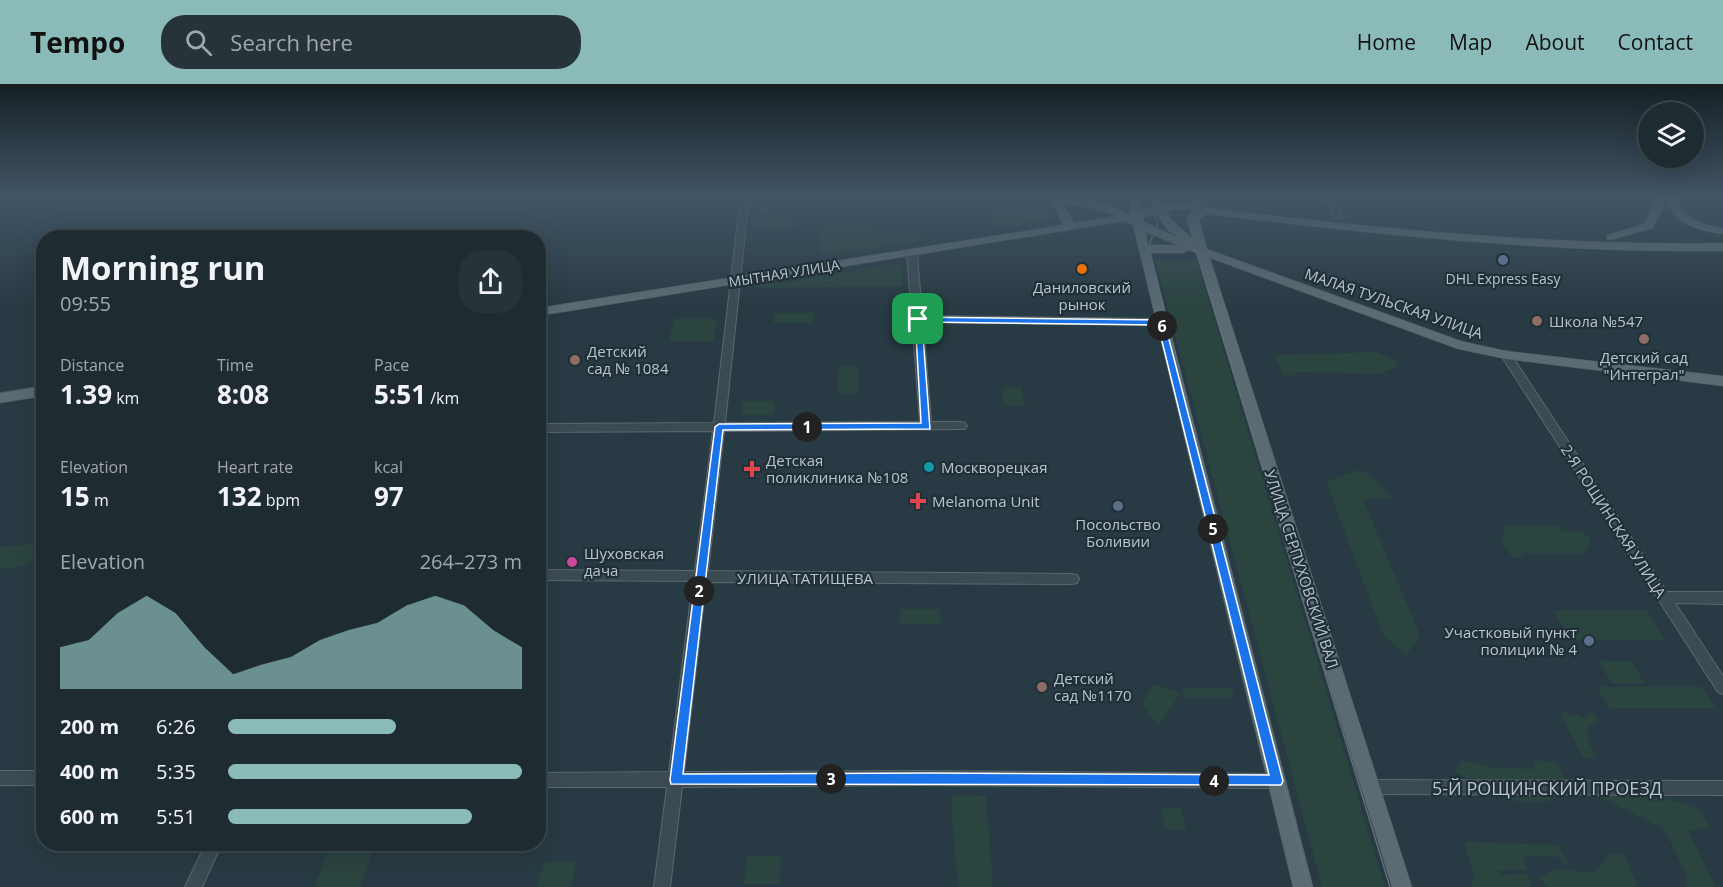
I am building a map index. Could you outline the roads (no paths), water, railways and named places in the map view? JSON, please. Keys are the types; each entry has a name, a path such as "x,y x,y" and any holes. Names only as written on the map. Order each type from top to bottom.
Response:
{"main road":[{"name":"МЫТНАЯ УЛИЦА","path":"546,311 1031,233"},
{"path":"1140,233 1303,887"},
{"name":"МАЛАЯ ТУЛЬСКАЯ УЛИЦА","path":"1159,233 1443,340 1506,355 1723,381"},
{"path":"1180,233 1202,251"},
{"name":"УЛИЦА СЕРПУХОВСКИЙ ВАЛ","path":"1197,233 1402,887"},
{"path":"1431,233 1478,239 1605,247 1723,247"},
{"path":"1553,233 1611,237 1723,237"},
{"path":"1611,237 1623,233"},
{"path":"1143,249 1202,251"},
{"path":"0,398 36,392"}],"street":[{"path":"662,887 741,233"},
{"path":"912,253 926,426"},
{"path":"918,319 1161,322"},
{"name":"2-Я РОЩИНСКАЯ УЛИЦА","path":"1506,355 1723,688"},
{"path":"546,428 961,426"},
{"name":"УЛИЦА ТАТИЩЕВА","path":"546,575 1072,579"},
{"path":"1664,597 1723,598"},
{"path":"0,778 36,778"},
{"path":"546,780 929,778 1277,781"},
{"name":"5-Й РОЩИНСКИЙ ПРОЕЗД","path":"1370,787 1723,788"},
{"path":"193,887 210,851"}],"tram line":[{"path":"1154,233 1150,242 1150,252 1309,887"},
{"path":"1174,233 1190,244 1197,253 1390,887"}],"place":[{"name":"DHL Express Easy","path":"1503,260"},
{"name":"Даниловский рынок","path":"1082,269"},
{"name":"Школа №547","path":"1537,321"},
{"name":"Детский сад \"Интеграл\"","path":"1644,339"},
{"name":"Детский сад № 1084","path":"575,360"},
{"name":"Москворецкая","path":"929,467"},
{"name":"Детская поликлиника №108","path":"752,469"},
{"name":"Melanoma Unit","path":"918,501"},
{"name":"Посольство Боливии","path":"1118,506"},
{"name":"Шуховская дача","path":"572,562"},
{"name":"Участковый пункт полиции № 4","path":"1589,641"},
{"name":"Детский сад №1170","path":"1042,687"}]}
